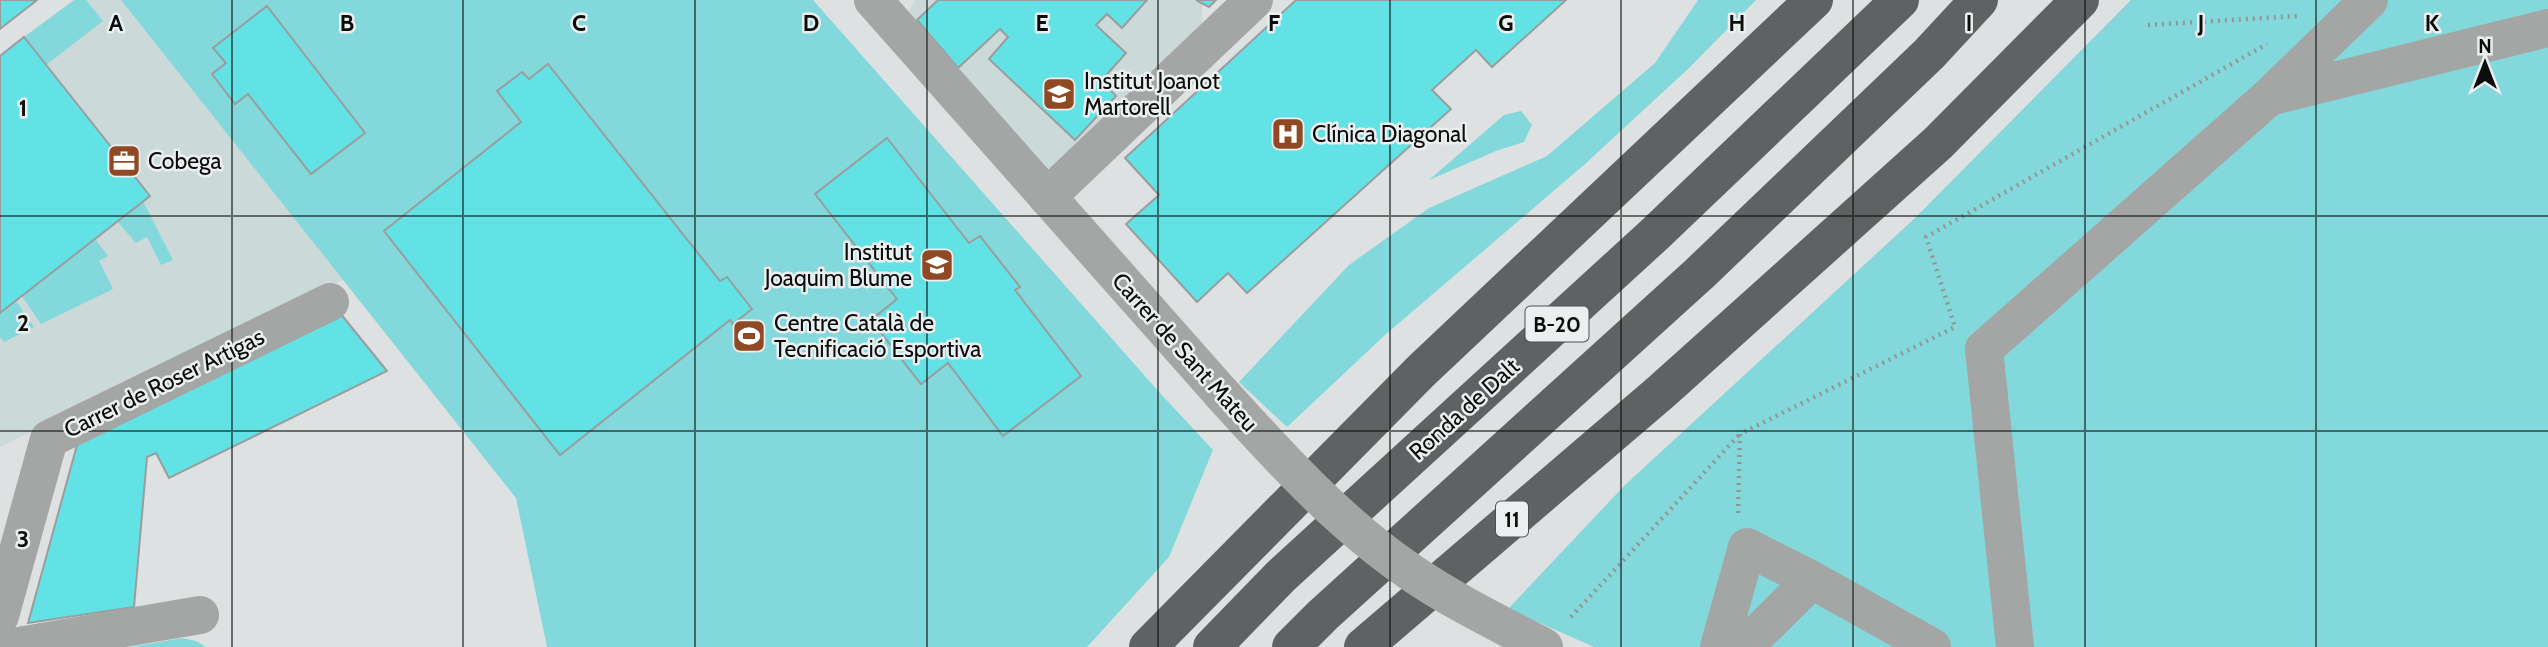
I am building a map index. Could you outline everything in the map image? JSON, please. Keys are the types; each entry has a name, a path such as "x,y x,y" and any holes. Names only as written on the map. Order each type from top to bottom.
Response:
{"highway":[{"path":"1148,647 1421,372 1814,0"},
{"name":"Ronda de Dalt","path":"1212,647 1281,576 1656,234 1900,0"},
{"name":"B-20","path":"1291,647 1699,274 1929,54 1979,0"},
{"path":"1394,647 1528,532 1662,391 1938,143 2080,0"},
{"name":"11","path":"1363,647 1662,391"}],"street":[{"name":"Carrer de Sant Mateu","path":"873,0 1281,460 1370,541 1407,570 1544,647"},
{"path":"1047,197 1254,0"},
{"path":"2015,647 1983,349 2269,97 2369,0"},
{"path":"2269,97 2548,28"},
{"name":"Carrer de Roser Artigas","path":"0,616 49,439 330,302"},
{"path":"1719,647 1746,547 1812,580 1932,647"},
{"path":"1744,647 1812,580"},
{"path":"13,647 200,615"}],"path":[{"path":"2148,25 2308,16"},
{"path":"1571,617 1740,434 1955,327 1926,237 2276,39"},
{"path":"1738,513 1740,434"}],"shaded area":[{"name":"Cobega","path":"74,0 121,0 343,280 0,447 0,56"},
{"path":"74,0 86,0 103,21 46,65 24,37"},
{"name":"Centre Català de Tecnificació Esportiva","path":"121,0 813,0 1213,450 1169,557 1087,647 547,647 516,498"},
{"name":"Institut Joanot Martorell","path":"915,0 1208,0 1202,7 1202,31 1050,170 908,13"},
{"path":"1698,0 1756,0 1689,68 1585,164 1385,335 1287,427 1239,382 1349,265 1429,208 1547,156 1655,63"},
{"path":"2131,0 2548,0 2548,647 1594,647 1508,609 1625,485 1914,219"},
{"path":"1521,111 1532,125 1524,142 1429,180 1504,115"},
{"path":"143,201 173,260 161,265 147,237 136,243 117,221"},
{"path":"95,239 108,256 99,261 113,289 41,324 22,296"},
{"path":"16,301 34,327 4,342 0,337 0,313"},
{"path":"182,638 196,641 206,647 130,647"}],"building":[{"path":"0,0 37,0 0,29"},
{"path":"938,0 1147,0 1122,28 1107,14 1096,25 1126,53 1101,81 1116,96 1075,140 989,59 1008,37 1000,29 958,68 917,20"},
{"path":"1196,0 1216,0 1209,7"},
{"name":"Clínica Diagonal","path":"1296,0 1566,0 1492,67 1476,50 1432,90 1451,109 1247,293 1228,273 1197,302 1126,224 1159,195 1125,158"},
{"path":"267,6 365,133 311,174 248,94 235,104 212,74 226,63 213,48"},
{"path":"24,37 150,196 0,313 0,56"},
{"path":"548,64 720,281 727,277 752,309 733,324 730,320 560,455 384,231 521,122 497,91 522,72 529,79"},
{"name":"Institut Joaquim Blume","path":"887,138 969,243 980,236 1020,287 1015,290 1081,376 1003,436 948,363 921,384 871,320 897,299 815,194"},
{"path":"340,313 387,371 169,478 156,453 147,457 134,607 28,623 77,445"}],"place":[{"name":"Institut Joanot Martorell","path":"1059,94"},
{"name":"Clínica Diagonal","path":"1288,134"},
{"name":"Cobega","path":"124,161"},
{"name":"Institut Joaquim Blume","path":"937,265"},
{"name":"Centre Català de Tecnificació Esportiva","path":"749,336"}]}
